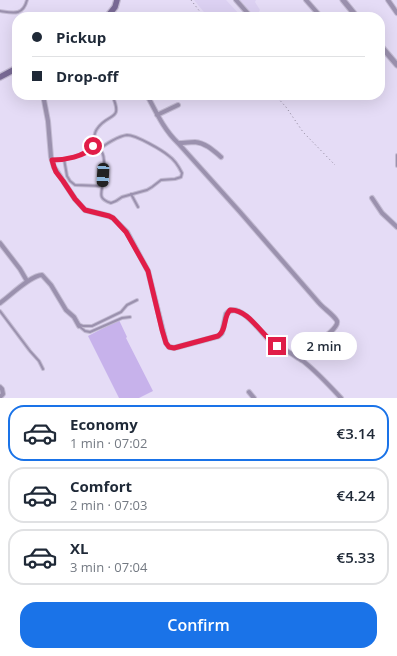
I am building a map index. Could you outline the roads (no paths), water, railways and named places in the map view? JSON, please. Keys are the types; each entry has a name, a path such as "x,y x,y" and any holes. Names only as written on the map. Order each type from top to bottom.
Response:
{"main road":[{"path":"113,12 117,0"},
{"path":"0,77 12,71"}],"street":[{"path":"236,0 247,12"},
{"path":"306,0 316,12"},
{"path":"343,0 353,12"},
{"path":"388,0 397,13"},
{"path":"385,51 397,65"},
{"path":"44,100 48,120 52,160 56,172 75,199 85,210 113,218 126,232 148,271 166,343 169,347 174,348 218,336 222,333 226,314 230,310 236,310 244,314 272,343 298,358 319,374 341,398"},
{"path":"150,100 165,129 337,322 336,326 330,333 298,358"},
{"path":"157,115 178,105"},
{"path":"178,143 195,142 202,144 222,157"},
{"path":"372,198 382,212 397,227"},
{"path":"0,243 20,269 27,281"},
{"path":"0,303 27,281 38,275 42,275 51,285 66,310 74,317 78,325"},
{"path":"0,386 3,394 0,397"},
{"path":"249,392 254,398"}],"lane":[{"path":"20,12 26,6 27,0"},
{"path":"0,11 12,12"},
{"path":"52,160 74,157 90,150 93,146 94,134 97,129 102,123 116,113 117,110 114,100"},
{"path":"93,146 99,150 101,151 104,157 103,183 100,194 106,202 111,203 122,197 147,190 161,180 181,177 182,173 170,156 134,137 127,135 120,137 107,143 99,150"},
{"path":"397,155 397,166"},
{"path":"64,159 67,176 75,185 102,186"},
{"path":"131,194 138,207"},
{"path":"78,325 92,326 121,312 127,305 137,300"},
{"path":"0,311 39,361 43,369"},
{"path":"78,325 84,331 90,332 122,318 130,317"}]}
